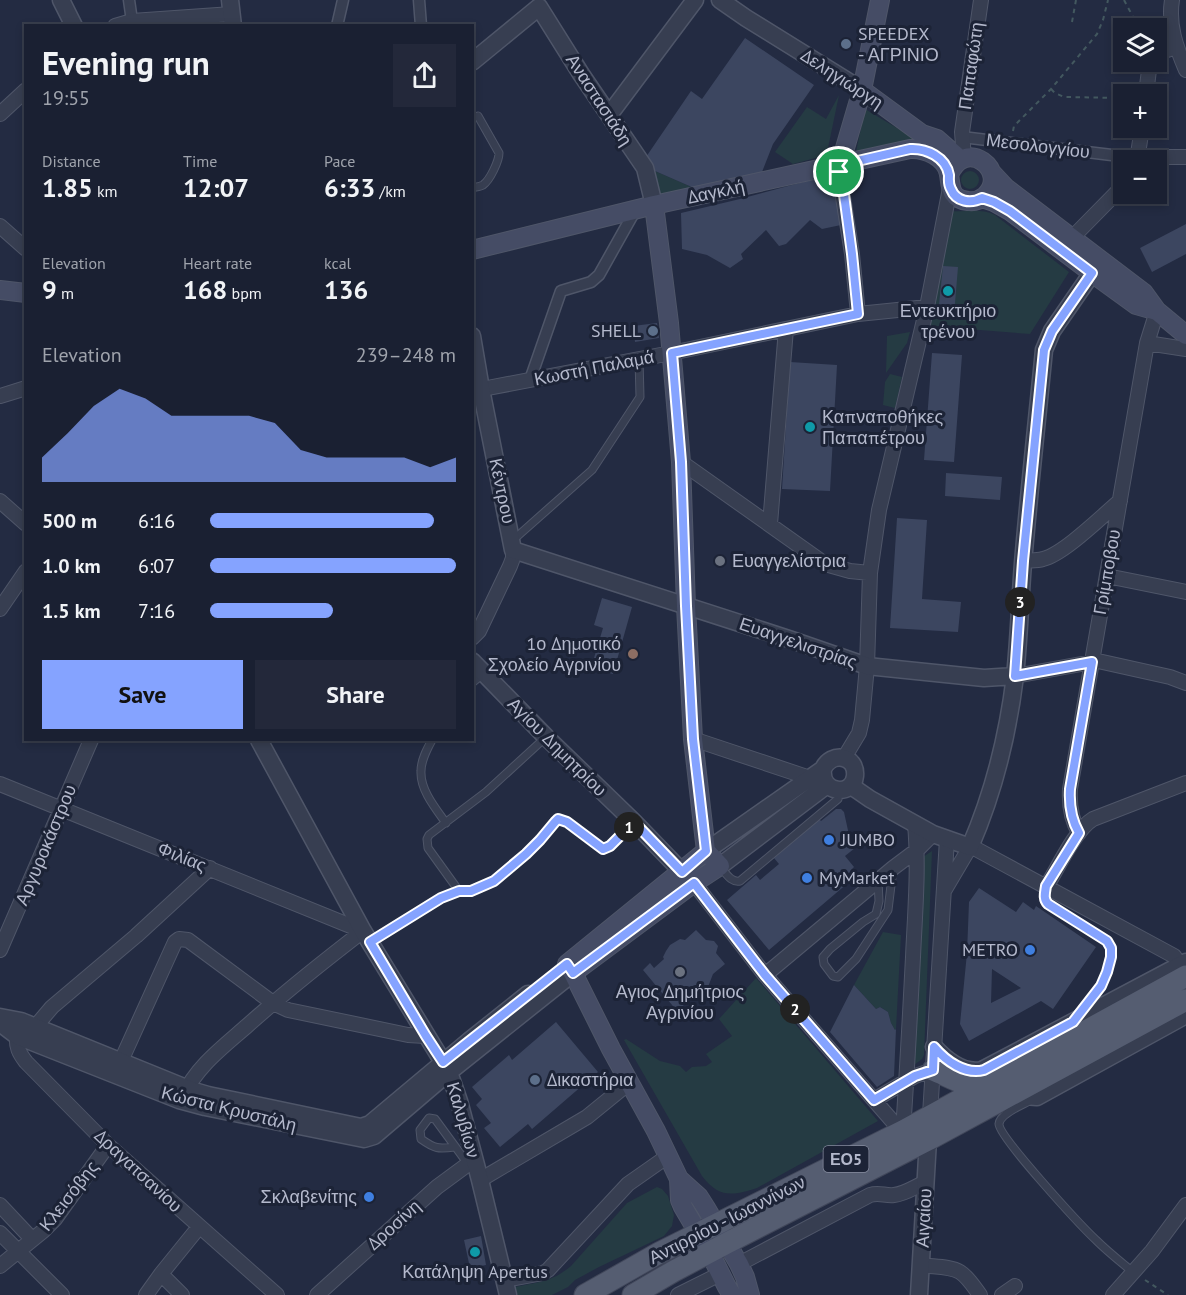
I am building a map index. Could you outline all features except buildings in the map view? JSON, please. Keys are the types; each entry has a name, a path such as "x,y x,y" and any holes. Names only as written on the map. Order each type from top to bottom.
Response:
{"main road":[{"path":"840,165 862,90 880,0"},
{"name":"Δεληγιώργη","path":"862,90 922,134 931,136 962,159"},
{"path":"910,149 918,143 922,134"},
{"path":"910,149 930,152 942,161 954,194 965,201 972,202 989,192 992,186 992,173"},
{"name":"Δαγκλή","path":"474,249 645,207 910,149"},
{"path":"949,182 951,168 962,159 981,160 1005,188 1136,305 1157,311 1186,335"},
{"path":"982,198 994,202 1066,244"},
{"path":"645,207 672,353 681,462 693,739 706,851 720,866 688,877"},
{"path":"0,290 24,293"},
{"path":"706,851 688,877 570,968 679,1179 680,1200 683,1207 739,1264 750,1295"},
{"name":"Αντιρρίου - Ιωαννίνων","path":"633,1295 674,1271 713,1239 992,1081 1184,967"},
{"name":"Αντιρρίου - Ιωαννίνων","path":"585,1295 659,1253 713,1239 928,1140 1186,1000"},
{"path":"933,1070 964,1084 979,1085 992,1081"},
{"path":"713,1239 720,1274 732,1295"}],"street":[{"path":"61,0 73,24"},
{"path":"129,0 132,21"},
{"path":"337,24 343,0"},
{"path":"419,0 421,24"},
{"path":"609,116 695,0"},
{"name":"Δεληγιώργη","path":"720,0 862,90"},
{"name":"Παπαφώτη","path":"962,159 962,134 981,0"},
{"path":"1172,0 1171,25 1176,47 1186,70"},
{"path":"474,60 540,2"},
{"name":"Αναστασιάδη","path":"540,2 609,116 645,168 645,207"},
{"path":"122,24 132,21 232,13"},
{"path":"1167,50 1176,47"},
{"path":"0,114 24,92"},
{"name":"Παπαφώτη","path":"942,144 962,134"},
{"name":"Μεσολογγίου","path":"962,134 1011,143 1113,155"},
{"name":"Μεσολογγίου","path":"1167,158 1186,157"},
{"path":"840,165 858,314"},
{"path":"844,758 859,733 862,720 867,666 870,573 879,510 927,307 949,182"},
{"path":"1066,244 1113,195"},
{"path":"530,380 559,294 561,291 591,282 599,275 645,207"},
{"path":"0,226 24,247"},
{"path":"944,891 970,847 986,805 1009,714 1015,676 1023,561 1044,350 1052,331 1096,267"},
{"name":"Κωστή Παλαμά","path":"477,390 672,353 858,314 927,307"},
{"name":"Γρίμποβου","path":"1079,833 1071,813 1070,789 1147,343 1157,311"},
{"path":"770,524 786,329"},
{"path":"1147,343 1186,349"},
{"name":"Κέντρου","path":"474,358 477,390 513,545 513,558 510,566 479,631 474,636"},
{"path":"0,396 24,389"},
{"path":"681,462 825,564 850,571 870,573"},
{"path":"0,501 24,522"},
{"path":"1023,561 1041,560 1065,548 1120,501"},
{"name":"Ευαγγελιστρίας","path":"513,545 867,666 996,678 1101,661 1186,682"},
{"path":"0,609 24,574"},
{"path":"1107,576 1186,592"},
{"name":"Αγίου Δημητρίου","path":"476,672 634,822 688,877"},
{"path":"693,739 820,778 836,790 842,790 851,785 855,769 849,760 834,758 825,765 820,778 720,866"},
{"name":"Αργυροκάστρου","path":"0,950 91,741"},
{"name":"Καλυβίων","path":"260,741 367,937 446,1067 459,1101 471,1162 480,1180 506,1287"},
{"path":"706,851 820,778"},
{"path":"1046,886 1079,833 1093,819 1186,783"},
{"path":"851,785 870,799 940,837 995,858 1174,956 1184,967 1073,1022 984,1070 967,1070 956,1065 934,1047"},
{"name":"Φιλίας","path":"1,786 210,868 367,937"},
{"path":"902,1131 907,1080 918,850 915,824"},
{"path":"765,975 893,868 940,837"},
{"path":"930,1116 944,891 940,837"},
{"path":"35,1027 52,1007 136,936 210,868"},
{"path":"688,877 765,975 902,1131"},
{"path":"184,1095 195,1074 209,1059 273,1003 367,937"},
{"path":"121,1061 175,942 179,939 188,940 273,1003 288,1010 402,1034 426,1036"},
{"path":"446,1067 570,968"},
{"path":"1011,1095 1037,1097 1186,1015"},
{"name":"Κώστα Κρυστάλη","path":"0,1017 21,1021 121,1061 184,1095"},
{"name":"Κώστα Κρυστάλη","path":"0,1023 17,1036 184,1095 208,1095 361,1127 370,1124 446,1067"},
{"name":"Δραγατσανίου","path":"17,1036 16,1046 26,1062 108,1145 277,1295"},
{"path":"874,1100 922,1072 933,1070"},
{"path":"480,1180 587,1117 630,1082"},
{"name":"Αιγαίου","path":"919,1295 928,1140"},
{"name":"Κλεισόβης","path":"0,1266 55,1219 108,1145"},
{"path":"506,1287 548,1270 628,1184 668,1156"},
{"name":"Δροσίνη","path":"316,1295 437,1187 471,1162"},
{"path":"739,1264 870,1195 876,1193 898,1195 926,1182"},
{"path":"0,1205 32,1239"},
{"path":"1113,1295 1134,1274 1186,1205"},
{"path":"146,1295 199,1227"},
{"path":"0,1233 62,1295"},
{"path":"921,1265 960,1272 980,1295"},
{"path":"161,1274 182,1295"},
{"path":"678,1295 720,1274"},
{"path":"1002,1295 1015,1286"}],"lane":[{"path":"474,188 485,184 497,165 499,157 499,153 478,116"},
{"path":"513,545 592,470 640,397 639,359"},
{"path":"459,891 428,848 426,843 429,835 486,792 546,737"},
{"path":"432,741 423,760 421,780 446,823"},
{"path":"720,866 732,880 740,880 838,799"},
{"path":"367,937 459,891 471,891 494,881 526,854 558,819 567,822 603,849 610,846 634,822"},
{"path":"878,881 879,901 876,914 830,948 823,957 824,964 833,976 840,975 853,963 888,910 893,868"},
{"path":"1046,886 1044,894 1046,903 1107,941 1111,948 1111,957 1101,986 1073,1022"},
{"path":"1037,1097 1001,1118 1000,1129 1019,1156 1095,1240 1134,1274"},
{"path":"455,1147 441,1149 421,1139 420,1130 429,1118 435,1119 455,1147 471,1162"}],"path":[{"path":"1072,22 1077,0"},
{"path":"1011,143 1014,126 1050,89 1097,34 1108,0"},
{"path":"1124,0 1134,18"},
{"path":"1050,89 1064,97 1113,99"},
{"path":"1134,1274 1168,1295"}],"shaded area":[{"path":"839,95 828,148 823,156 793,164 775,152 807,107 826,119"},
{"path":"865,109 912,137 912,140 856,152"},
{"path":"655,171 694,188 661,194"},
{"path":"966,171 974,171 979,176 977,187 966,189 961,184 961,176"},
{"path":"952,211 979,211 995,215 1069,272 1030,334 929,326"},
{"path":"910,332 907,343 886,373 887,336"},
{"path":"890,374 902,377 895,408 883,405 885,382"},
{"path":"932,851 924,1055 914,1065 923,857"},
{"path":"883,932 901,935 895,1030 888,1012 880,1007 876,1009 854,985"},
{"path":"756,978 878,1121 757,1188 733,1194 720,1192 702,1176 624,1040 626,1039 660,1061 680,1066 686,1072 692,1067 706,1066 712,1062 706,1054 732,1036 719,1019"},
{"path":"657,1187 668,1196 674,1215 672,1226 664,1236 599,1267 552,1295 516,1295 515,1287 545,1281 571,1266 627,1203"}],"place":[{"name":"SPEEDEX - ΑΓΡΙΝΙΟ","path":"846,44"},
{"name":"Εντευκτήριο τρένου","path":"948,291"},
{"name":"SHELL","path":"653,331"},
{"name":"Καπναποθήκες Παπαπέτρου","path":"810,427"},
{"name":"Ευαγγελίστρια","path":"720,561"},
{"name":"1ο Δημοτικό Σχολείο Αγρινίου","path":"633,654"},
{"name":"JUMBO","path":"829,840"},
{"name":"MyMarket","path":"807,878"},
{"name":"METRO","path":"1030,950"},
{"name":"Αγιος Δημήτριος Αγρινίου","path":"680,972"},
{"name":"Δικαστήρια","path":"535,1080"},
{"name":"Σκλαβενίτης","path":"369,1197"},
{"name":"Κατάληψη Apertus","path":"475,1252"}],"route":[{"path":"910,149 930,152 942,161 949,175 950,188 959,198 972,202 982,198 1003,207 1092,273 1052,331 1044,350 1023,561 1015,676 1092,662 1070,789 1071,813 1079,833 1046,886 1044,894 1048,904 1107,941 1111,948 1111,957 1101,986 1073,1022 984,1070 973,1071 956,1065 934,1047 933,1070 922,1072 874,1100 765,975 694,883 573,973 567,964 443,1062 370,942 441,898 459,891 471,891 494,881 526,854 558,819 567,822 603,849 610,846 634,822 682,872 706,851 693,739 681,462 672,353 858,314 852,254 839,172 840,165 910,149"}]}
